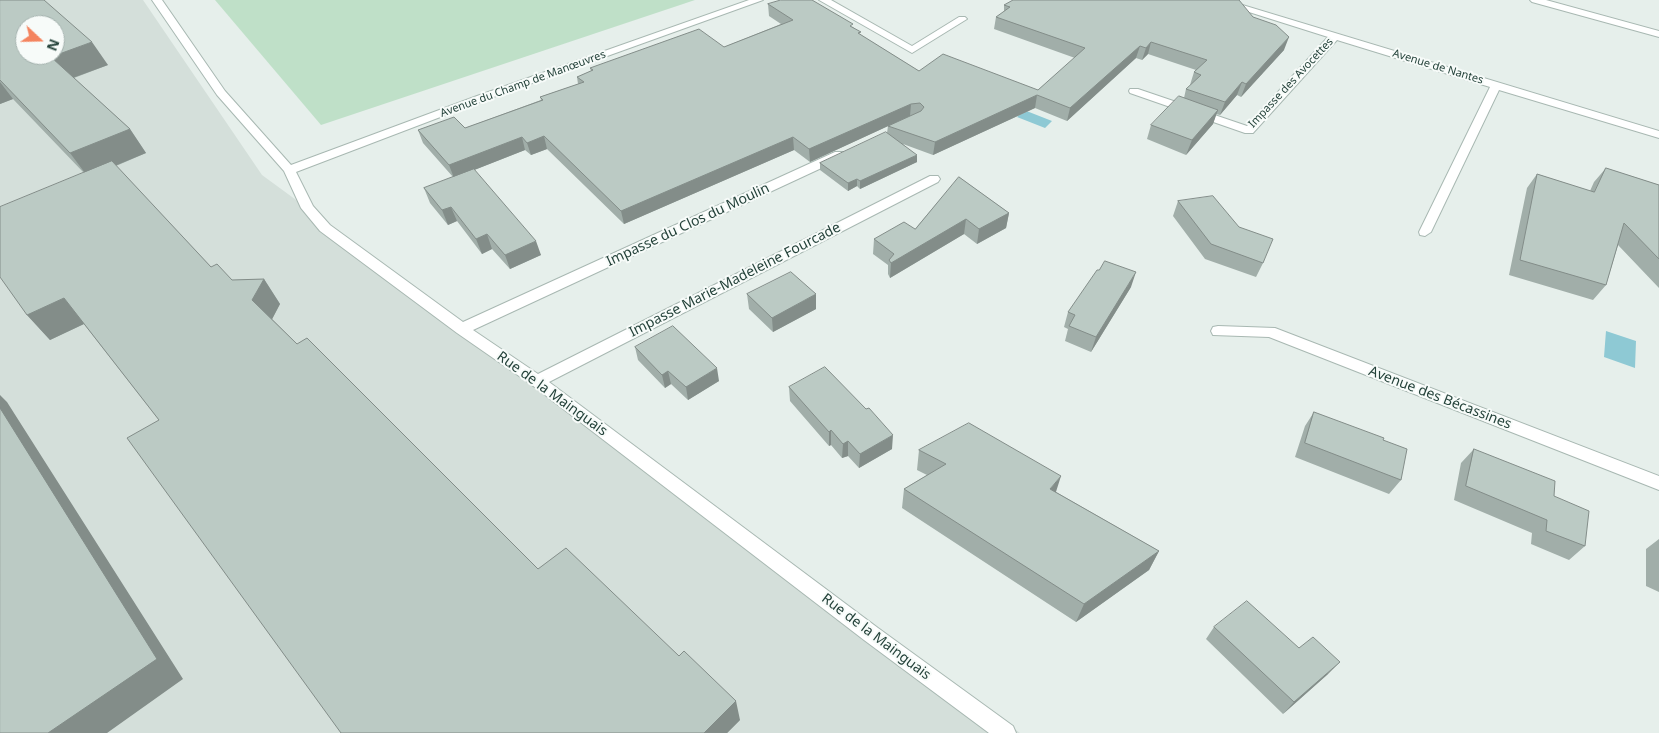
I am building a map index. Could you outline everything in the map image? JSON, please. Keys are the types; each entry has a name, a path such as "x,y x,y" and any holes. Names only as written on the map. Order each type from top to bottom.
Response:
{"street":[{"name":"Rue de la Mainguais","path":"157,0 221,93 289,170 307,208 325,228 462,329 537,381 871,634 1006,733"},
{"name":"Avenue du Champ de Manœuvres","path":"289,170 481,98 758,0"},
{"path":"824,0 912,50 962,19"},
{"name":"Avenue de Nantes","path":"1216,0 1659,135"},
{"path":"1535,0 1659,34"},
{"name":"Impasse des Avocettes","path":"1134,91 1249,130 1335,36"},
{"path":"1425,232 1496,85"},
{"name":"Impasse du Clos du Moulin","path":"462,329 851,149"},
{"name":"Impasse Marie-Madeleine Fourcade","path":"537,381 934,179"},
{"name":"Avenue des Bécassines","path":"1218,331 1270,332 1659,483"}],"shaded area":[{"path":"0,0 143,0 262,175 818,582 1020,733 0,733"}],"green space":[{"path":"215,0 695,0 321,125"}],"water":[{"path":"1024,110 1052,121 1045,128 1017,117"},
{"path":"1606,331 1636,341 1635,368 1604,357"}],"building":[{"path":"0,0 44,0 61,15 15,15 15,65 60,65 130,129 70,153 0,80"},
{"path":"781,0 812,0 853,24 850,26 861,32 858,33 919,71 943,54 1038,90 1085,48 996,17 1010,7 1004,5 1013,0 1239,0 1253,17 1276,25 1289,37 1246,84 1242,82 1225,102 1186,89 1201,75 1194,72 1207,60 1151,42 1146,48 1140,46 1070,108 1037,95 935,142 888,126 921,111 924,107 920,103 911,104 809,149 793,137 621,211 544,136 527,143 522,137 449,165 418,130 454,117 465,128 543,100 540,97 584,82 577,77 593,70 590,68 699,29 724,47 793,20 768,4"},
{"path":"65,18 92,42 65,52"},
{"path":"1179,96 1218,110 1192,140 1151,125"},
{"path":"886,132 917,155 860,181 857,179 848,183 820,163"},
{"path":"112,161 211,267 217,264 232,280 264,279 252,300 297,344 307,338 538,569 566,548 679,656 684,651 736,701 704,733 341,733 127,438 159,420 64,298 27,315 0,277 0,207"},
{"path":"1606,168 1659,185 1659,259 1624,223 1606,285 1520,260 1537,174 1594,192"},
{"path":"474,169 536,241 505,255 487,234 476,239 451,207 442,210 424,188"},
{"path":"959,177 1009,213 979,229 966,219 891,263 889,260 894,254 874,239 904,222 915,229"},
{"path":"1213,196 1239,227 1273,239 1263,263 1211,244 1178,201"},
{"path":"1105,261 1136,272 1096,337 1069,326 1075,315 1068,312"},
{"path":"791,272 816,294 772,318 747,294"},
{"path":"673,326 717,368 686,387 668,371 662,375 635,347"},
{"path":"825,367 866,409 869,408 893,435 860,454 848,441 843,444 831,430 829,432 789,387"},
{"path":"0,408 157,659 48,733 0,733"},
{"path":"1314,412 1384,438 1383,440 1407,449 1401,480 1305,443"},
{"path":"969,423 1061,476 1050,489 1159,551 1084,604 904,489 946,464 919,450"},
{"path":"1474,449 1555,481 1554,496 1589,511 1585,546 1546,531 1547,520 1466,486"},
{"path":"1247,601 1299,648 1313,637 1340,662 1294,702 1214,627"}]}
